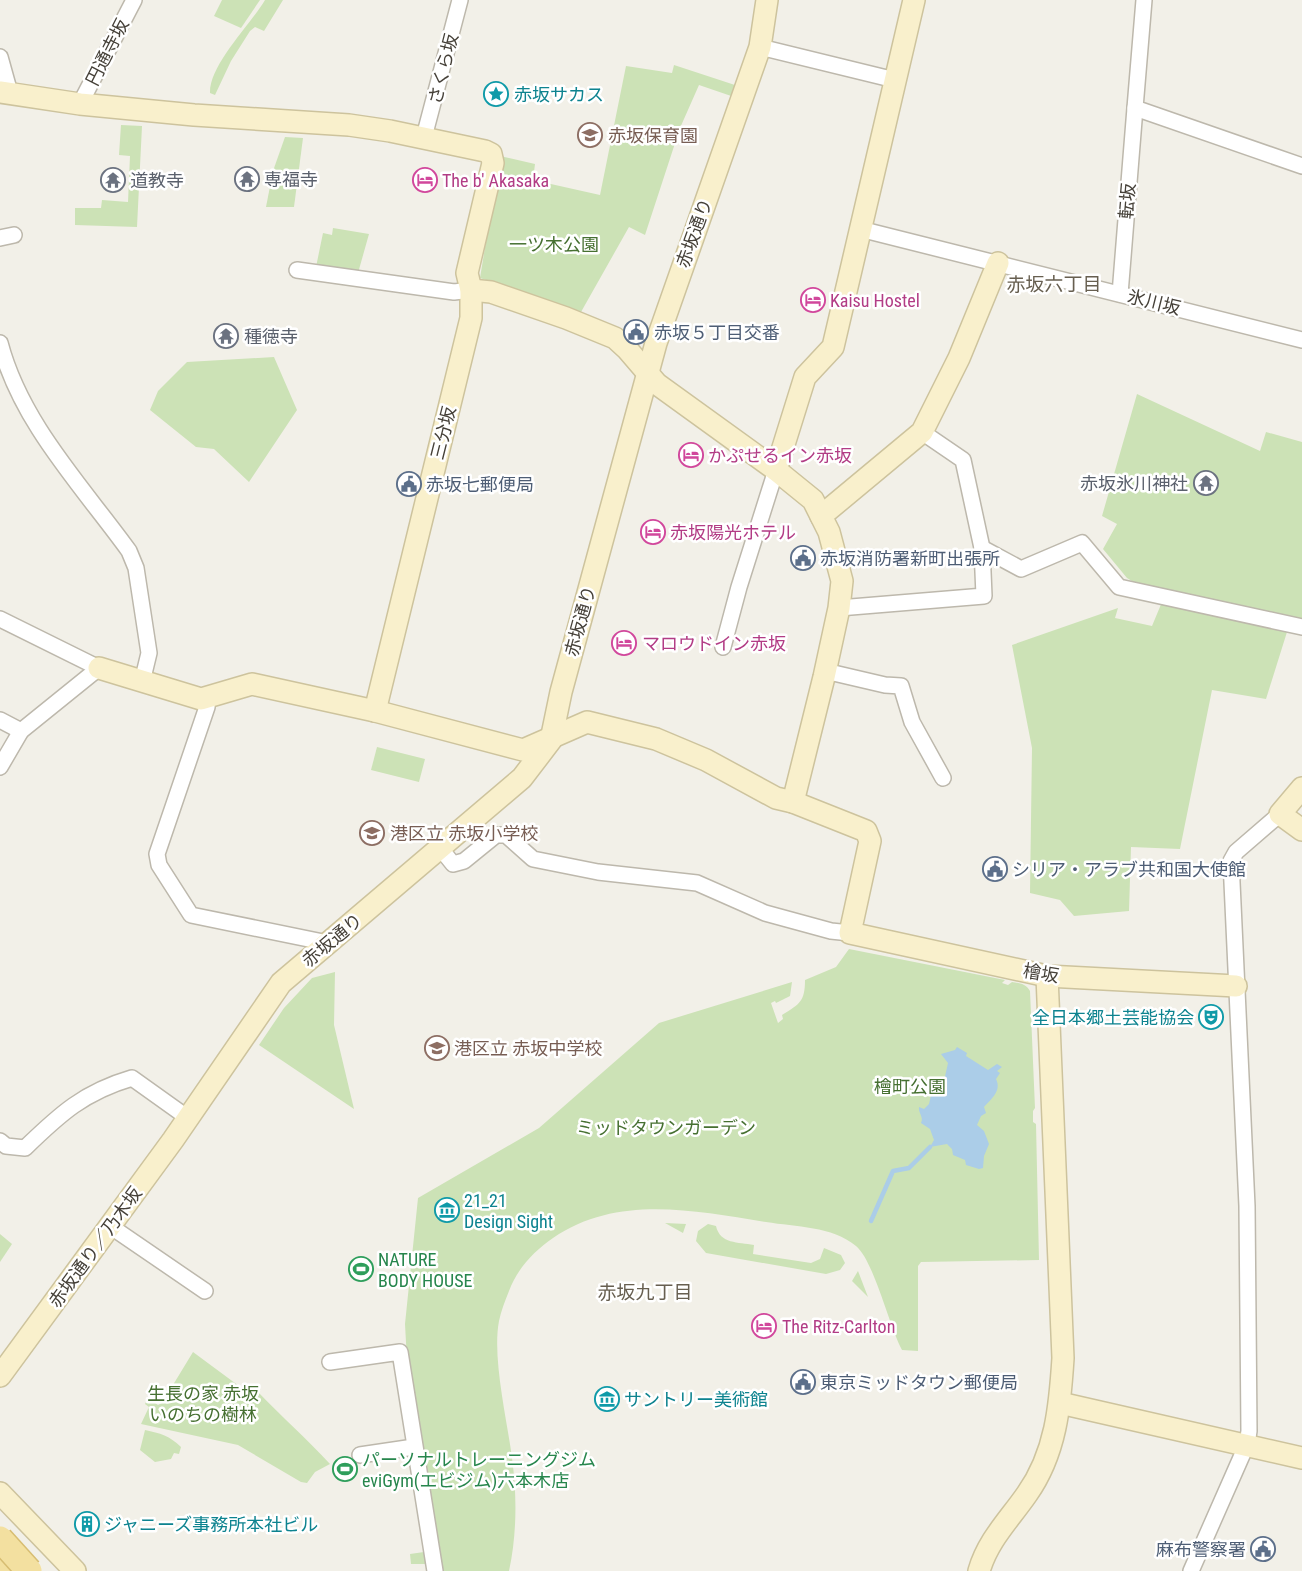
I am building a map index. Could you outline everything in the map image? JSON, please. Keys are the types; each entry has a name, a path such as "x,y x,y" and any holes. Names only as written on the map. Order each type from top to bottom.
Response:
{"main road":[{"path":"0,1539 29,1571"}],"street":[{"name":"円通寺坂","path":"80,104 134,0"},
{"name":"さくら坂","path":"424,137 460,0"},
{"name":"赤坂通り","path":"188,1118 282,983 522,778 551,740 564,683 647,372 760,47 767,0"},
{"path":"723,647 739,587 805,377 833,347 914,0"},
{"name":"転坂","path":"1120,294 1144,0"},
{"path":"760,47 895,80"},
{"path":"0,58 5,93 80,104 194,115 349,125 424,137"},
{"path":"1135,108 1302,166"},
{"name":"三分坂","path":"375,711 471,318 471,290 467,273 492,162 490,154 485,151 424,137"},
{"name":"氷川坂","path":"860,229 1302,340"},
{"path":"821,516 922,432 959,358 998,263"},
{"path":"297,270 454,292 471,290 501,295 566,318 614,338 657,384 776,470 812,500 829,532 842,582 839,608 825,671 792,802"},
{"path":"0,343 6,368 38,430 128,551 136,568 150,653 142,682"},
{"path":"839,608 984,596 982,548 963,460 922,432"},
{"path":"982,548 1021,569 1082,543 1119,586 1302,627"},
{"path":"0,619 99,668 201,700 252,684 375,711 523,750 551,740 587,722 647,737 706,760 776,798 857,826 869,836 868,849 850,933 831,931 765,913 697,883 598,872 533,859 506,836 496,835 464,861 453,864 441,849"},
{"path":"0,768 21,731 99,668"},
{"path":"825,671 885,686 901,686 912,722 943,778"},
{"path":"208,697 207,707 157,854 159,865 191,915 328,943"},
{"path":"0,720 21,731"},
{"path":"1191,1571 1247,1444 1247,1206 1232,861 1236,852 1280,814 1302,788"},
{"path":"1280,814 1302,830"},
{"name":"檜坂","path":"850,933 1047,976 1236,986"},
{"path":"979,1571 984,1552 1028,1494 1043,1468 1052,1442 1060,1403 1063,1358 1047,976"},
{"path":"0,1141 6,1146 25,1148 63,1112 105,1086 132,1078 188,1118"},
{"name":"赤坂通り／乃木坂","path":"0,1376 188,1118"},
{"path":"110,1226 205,1291"},
{"path":"330,1362 400,1352 435,1571"},
{"path":"1060,1403 1302,1458"},
{"path":"360,1455 414,1447"},
{"path":"0,1493 75,1571"}],"green space":[{"path":"222,0 260,0 241,28 214,16"},
{"path":"265,0 283,0 264,31 255,27 250,31 231,61 215,95 210,93 216,70 223,58"},
{"name":"一ツ木公園","path":"674,65 741,87 737,98 699,85 680,128 645,235 629,227 581,312 480,278 500,156 535,164 533,180 600,195 626,66 672,73"},
{"path":"121,125 142,126 137,227 75,225 75,208 101,208 102,200 128,202 130,156 119,155"},
{"path":"285,137 303,138 294,207 266,207 273,171"},
{"path":"333,228 369,234 358,273 316,267 323,233 332,235"},
{"path":"274,357 297,410 249,482 214,449 196,447 150,410 158,391 187,362"},
{"name":"赤坂氷川神社","path":"1137,394 1260,451 1266,432 1302,442 1302,621 1135,583 1127,578 1103,549 1117,524 1102,516"},
{"path":"1162,602 1287,632 1266,699 1212,690 1180,849 1131,847 1129,911 1074,916 1060,900 1030,893 1032,748 1012,645 1118,608 1115,618 1152,626"},
{"path":"377,747 425,759 419,782 371,770"},
{"path":"849,949 1005,980 1002,983 1008,985 1012,982 1018,983 1025,985 1030,991 1035,1108 1033,1111 1033,1122 1036,1124 1039,1260 921,1262 918,1266 918,1351 902,1350 875,1279 863,1254 856,1246 836,1235 813,1228 711,1214 657,1209 604,1215 578,1224 553,1238 527,1261 512,1283 499,1321 497,1353 515,1486 515,1529 509,1571 442,1571 407,1361 405,1324 418,1198 539,1128 659,1023 792,982 790,996 776,1003 775,1001 771,1003 778,1023 783,1019 782,1015 800,1001 804,993 805,980 836,967"},
{"path":"335,972 334,1025 354,1109 259,1045 284,1008 312,978"},
{"path":"665,1223 686,1224 683,1233"},
{"path":"708,1224 716,1226 721,1236 730,1241 754,1245 753,1254 811,1263 820,1259 824,1248 841,1255 845,1263 840,1270 826,1274 706,1253 696,1241 698,1231"},
{"path":"0,1234 12,1244 0,1262"},
{"path":"858,1271 868,1297 852,1281"},
{"name":"生長の家 赤坂 いのちの樹林","path":"193,1352 243,1389 255,1393 258,1392 330,1464 315,1472 307,1483 301,1482 238,1445 141,1424 149,1407 145,1404 148,1398 158,1405 162,1403"},
{"path":"145,1430 173,1440 181,1447 179,1454 174,1453 171,1459 155,1462 140,1450"},
{"path":"424,1552 427,1564 411,1564 410,1554"}],"water":[{"path":"957,1047 967,1053 966,1056 988,1070 997,1064 1002,1067 997,1071 1000,1073 996,1079 997,1091 984,1107 986,1113 981,1116 977,1125 984,1131 989,1144 984,1156 983,1168 979,1169 966,1165 965,1160 953,1155 952,1149 947,1144 930,1147 934,1140 930,1129 921,1123 919,1107 924,1109 929,1104 932,1091 944,1081 948,1063 941,1054 955,1050"}],"waterway":[{"path":"871,1221 893,1171 909,1168 930,1147"}],"place":[{"name":"赤坂サカス","path":"496,94"},
{"name":"赤坂保育園","path":"590,135"},
{"name":"専福寺","path":"247,179"},
{"name":"道教寺","path":"113,180"},
{"name":"The b' Akasaka","path":"425,180"},
{"name":"Kaisu Hostel","path":"813,300"},
{"name":"赤坂５丁目交番","path":"636,332"},
{"name":"種徳寺","path":"226,336"},
{"name":"かぷせるイン赤坂","path":"691,455"},
{"name":"赤坂氷川神社","path":"1206,483"},
{"name":"赤坂七郵便局","path":"409,484"},
{"name":"赤坂陽光ホテル","path":"653,532"},
{"name":"赤坂消防署新町出張所","path":"803,558"},
{"name":"マロウドイン赤坂","path":"624,643"},
{"name":"港区立 赤坂小学校","path":"372,833"},
{"name":"シリア・アラブ共和国大使館","path":"995,869"},
{"name":"全日本郷土芸能協会","path":"1211,1017"},
{"name":"港区立 赤坂中学校","path":"437,1048"},
{"name":"21_21 Design Sight","path":"447,1210"},
{"name":"NATURE BODY HOUSE","path":"361,1269"},
{"name":"The Ritz-Carlton","path":"764,1326"},
{"name":"東京ミッドタウン郵便局","path":"803,1382"},
{"name":"サントリー美術館","path":"607,1399"},
{"name":"パーソナルトレーニングジム eviGym(エビジム)六本木店","path":"345,1469"},
{"name":"ジャニーズ事務所本社ビル","path":"87,1524"},
{"name":"麻布警察署","path":"1263,1549"}],"district":[{"name":"赤坂六丁目","path":"1054,284"},
{"name":"赤坂九丁目","path":"645,1292"}],"park label":[{"name":"檜町公園","path":"910,1086"},
{"name":"ミッドタウンガーデン","path":"666,1127"}]}
